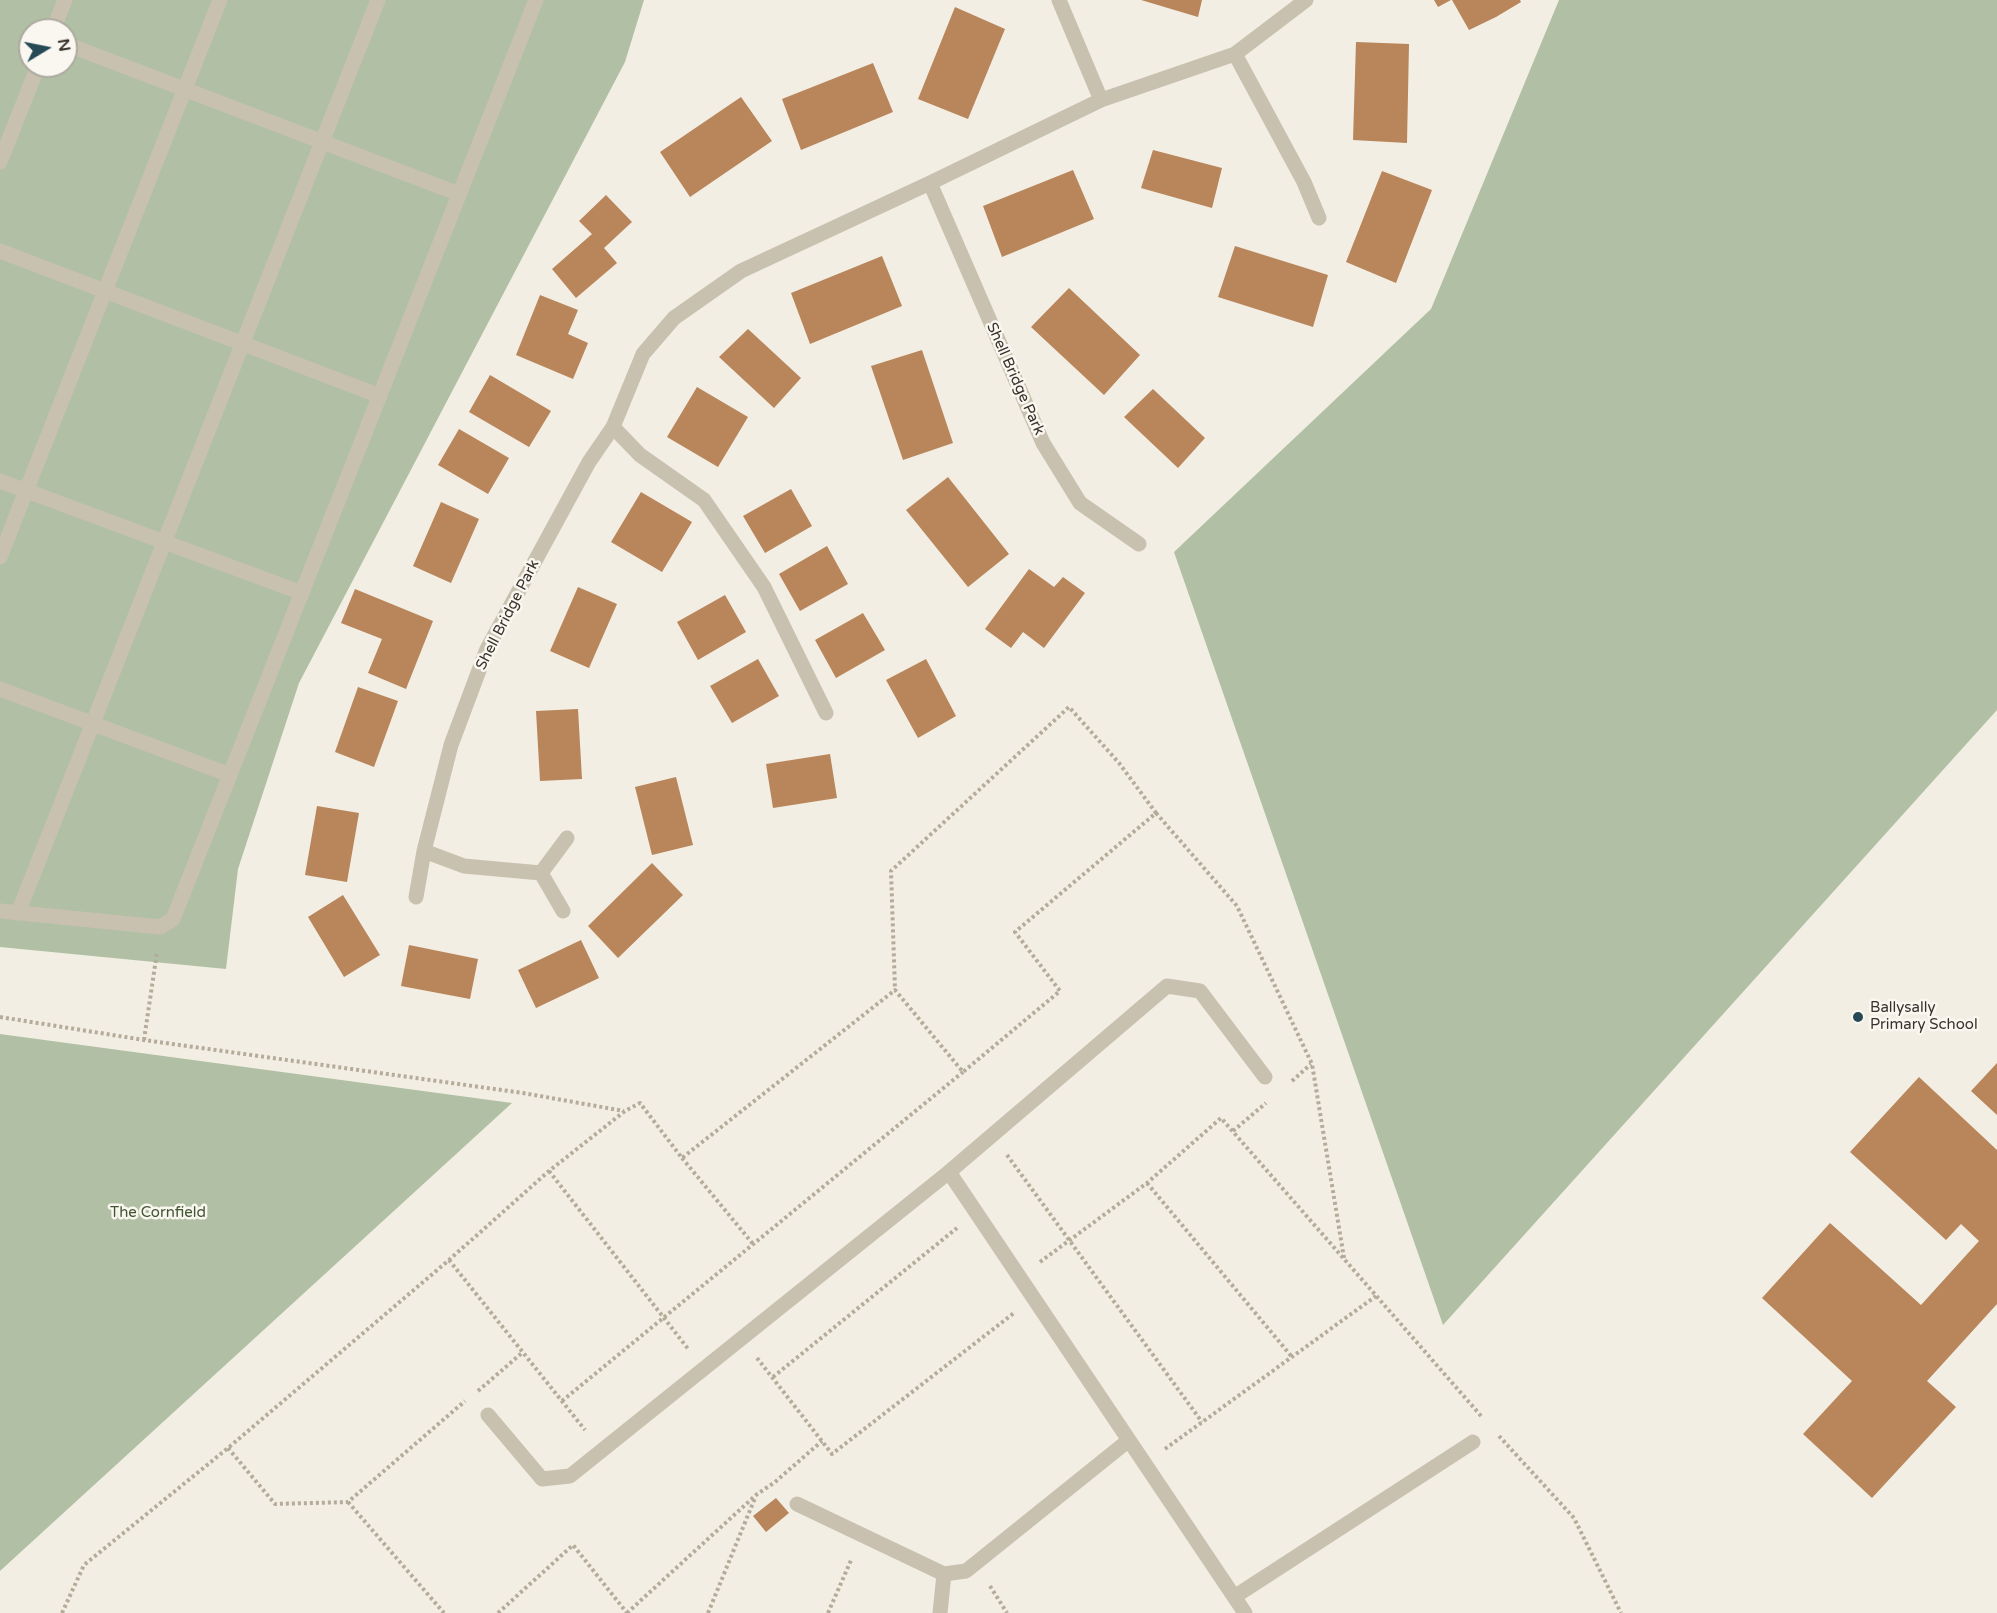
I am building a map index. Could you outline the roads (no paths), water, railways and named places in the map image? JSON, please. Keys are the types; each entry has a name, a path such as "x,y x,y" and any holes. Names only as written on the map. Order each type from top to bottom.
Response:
{"street":[{"path":"58,18 65,0"},
{"path":"0,558 220,0"},
{"path":"18,913 378,0"},
{"path":"0,911 160,927 173,919 536,0"},
{"path":"1059,0 1101,100"},
{"name":"Shell Bridge Park","path":"416,897 424,851 451,745 487,649 589,462 612,427 643,354 674,318 741,271 1101,100 1234,54 1306,0"},
{"path":"78,49 459,194"},
{"path":"1234,54 1304,182 1319,218"},
{"path":"0,162 33,78"},
{"name":"Shell Bridge Park","path":"930,183 1043,443 1080,503 1139,544"},
{"path":"0,251 380,396"},
{"path":"612,427 640,455 704,500 764,587 826,713"},
{"path":"0,481 302,593"},
{"path":"0,689 230,775"},
{"path":"541,873 567,837"},
{"path":"424,851 464,866 541,873"},
{"path":"541,873 563,911"},
{"path":"488,1415 542,1479 570,1476 949,1172 1167,986 1200,991 1265,1077"},
{"path":"949,1172 1245,1613"},
{"path":"797,1504 944,1574 966,1571 1129,1440"},
{"path":"1234,1597 1473,1442"},
{"path":"940,1613 944,1574"}],"place":[{"name":"Ballysally Primary School","path":"1858,1017"}],"park label":[{"name":"The Cornfield","path":"158,1213"}]}
